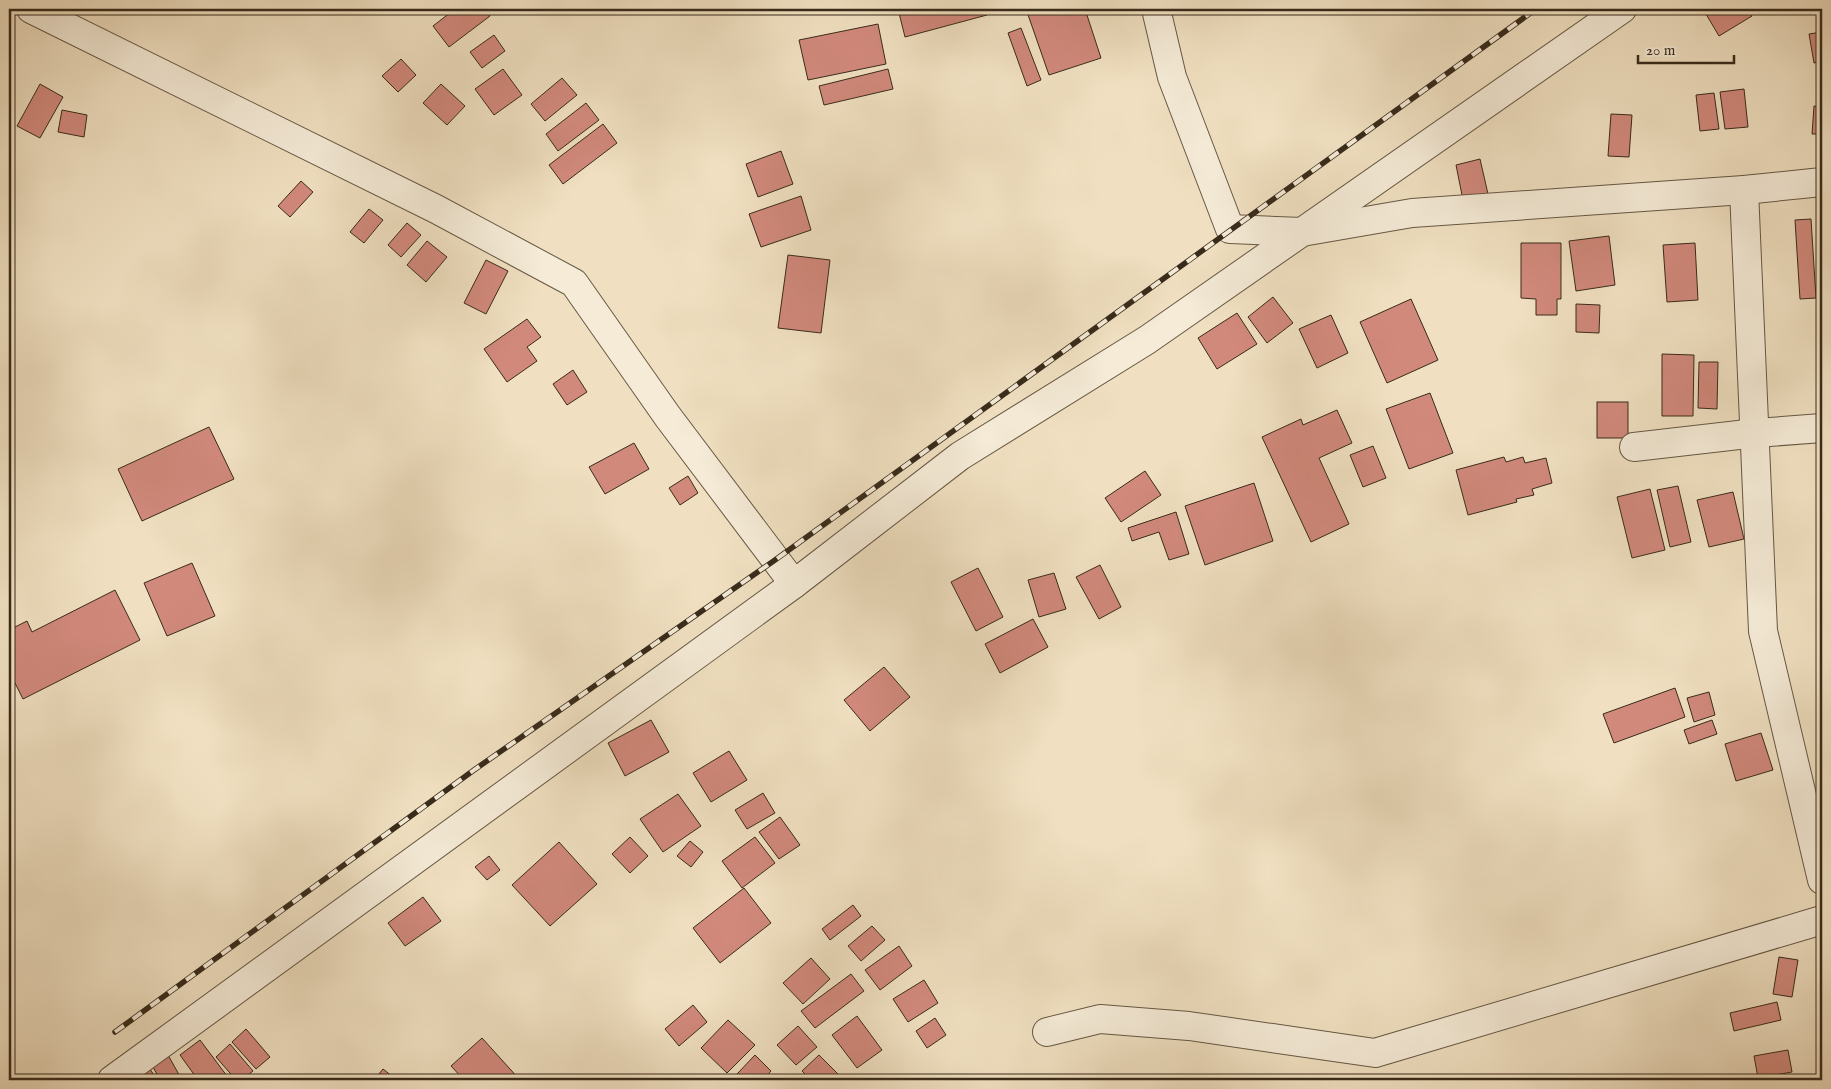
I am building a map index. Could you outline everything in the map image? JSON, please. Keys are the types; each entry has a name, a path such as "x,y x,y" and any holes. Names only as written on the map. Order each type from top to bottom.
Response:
{"street":[{"path":"31,9 436,209 574,283 668,417 794,584"},
{"path":"1156,9 1172,76 1230,229 1302,232 1412,213 1744,190 1822,182"},
{"path":"112,1080 794,584 960,456 1147,340 1622,9"},
{"path":"1744,190 1756,433 1763,631 1822,880"},
{"path":"1634,447 1756,433 1822,428"},
{"path":"1047,1032 1100,1019 1188,1026 1375,1053 1822,920"}],"building":[{"path":"455,9 484,9 490,16 449,47 433,26"},
{"path":"898,9 986,9 987,15 905,37"},
{"path":"1026,9 1085,9 1101,58 1049,75"},
{"path":"1703,9 1748,9 1752,16 1719,36"},
{"path":"878,24 886,64 808,80 799,40"},
{"path":"1021,28 1041,80 1027,86 1008,33"},
{"path":"1822,32 1822,61 1814,63 1809,34"},
{"path":"494,35 505,51 482,68 470,52"},
{"path":"401,59 416,75 398,92 382,76"},
{"path":"503,69 522,95 494,115 475,89"},
{"path":"888,69 893,89 824,105 819,86"},
{"path":"562,78 577,95 545,121 531,104"},
{"path":"40,84 63,97 40,138 17,126"},
{"path":"441,84 465,106 447,125 423,103"},
{"path":"1744,89 1748,127 1725,129 1720,92"},
{"path":"1714,93 1719,129 1700,131 1696,95"},
{"path":"586,103 599,120 558,151 546,134"},
{"path":"1814,106 1822,107 1822,134 1812,134"},
{"path":"62,110 87,115 84,137 58,132"},
{"path":"1611,114 1632,115 1629,157 1608,156"},
{"path":"603,124 617,143 563,184 549,165"},
{"path":"781,151 793,184 758,197 746,164"},
{"path":"1480,159 1488,194 1463,200 1456,165"},
{"path":"301,181 313,192 290,217 278,206"},
{"path":"801,196 811,230 761,247 749,214"},
{"path":"369,209 383,220 364,243 350,232"},
{"path":"1819,214 1822,214 1822,266 1817,266"},
{"path":"1811,219 1816,298 1800,299 1795,220"},
{"path":"407,223 421,235 401,257 388,245"},
{"path":"1609,236 1615,285 1576,291 1569,241"},
{"path":"427,241 447,257 426,282 407,265"},
{"path":"1521,243 1561,243 1561,299 1557,299 1557,315 1536,315 1536,299 1521,298"},
{"path":"1695,243 1698,300 1667,302 1663,245"},
{"path":"788,255 830,260 821,333 778,328"},
{"path":"486,260 508,271 486,314 464,303"},
{"path":"1273,297 1293,323 1267,343 1248,317"},
{"path":"1411,299 1438,360 1387,383 1360,322"},
{"path":"1576,304 1600,305 1599,333 1576,332"},
{"path":"1237,313 1257,344 1217,369 1198,338"},
{"path":"1331,315 1348,353 1317,368 1299,329"},
{"path":"527,319 541,337 527,347 537,361 507,382 484,349"},
{"path":"1662,354 1694,355 1693,416 1662,416"},
{"path":"1699,362 1718,362 1717,409 1698,408"},
{"path":"573,370 587,392 567,405 553,384"},
{"path":"1430,393 1453,453 1409,469 1386,409"},
{"path":"1597,402 1628,402 1628,438 1597,438"},
{"path":"1337,410 1352,443 1319,458 1349,524 1311,542 1262,437 1301,419 1303,425"},
{"path":"209,427 234,479 142,521 118,469"},
{"path":"634,443 649,469 605,494 589,467"},
{"path":"1373,446 1386,478 1363,487 1350,455"},
{"path":"1504,457 1506,462 1523,457 1525,463 1546,458 1552,483 1532,489 1534,495 1516,499 1517,502 1468,515 1456,470"},
{"path":"1145,471 1161,495 1121,522 1105,498"},
{"path":"688,476 698,493 680,505 669,488"},
{"path":"1254,483 1273,541 1205,565 1185,506"},
{"path":"1678,486 1691,542 1670,547 1657,490"},
{"path":"1650,489 1665,550 1632,558 1617,497"},
{"path":"1733,492 1744,539 1709,547 1697,500"},
{"path":"1176,512 1189,554 1169,560 1159,532 1132,541 1128,528"},
{"path":"192,563 215,616 167,636 144,583"},
{"path":"1100,565 1121,607 1099,619 1076,577"},
{"path":"978,568 1003,617 976,631 951,582"},
{"path":"1054,573 1066,609 1039,617 1028,580"},
{"path":"115,590 140,640 23,699 9,671 9,630 27,621 32,632"},
{"path":"1033,619 1048,647 1000,673 985,644"},
{"path":"884,667 910,697 870,731 844,700"},
{"path":"1675,688 1685,717 1614,743 1603,714"},
{"path":"1709,692 1715,715 1694,722 1687,698"},
{"path":"651,720 669,752 625,776 608,743"},
{"path":"1712,720 1717,734 1689,744 1684,730"},
{"path":"1761,733 1773,770 1736,781 1725,744"},
{"path":"729,751 747,780 711,802 693,773"},
{"path":"763,793 775,813 747,829 735,810"},
{"path":"678,794 701,826 663,852 640,819"},
{"path":"780,817 800,845 779,859 759,832"},
{"path":"630,837 648,856 630,873 612,854"},
{"path":"755,837 775,863 742,888 722,861"},
{"path":"690,841 703,852 691,867 677,856"},
{"path":"559,842 597,884 550,926 512,885"},
{"path":"489,856 500,870 487,880 475,867"},
{"path":"744,888 771,923 720,963 693,928"},
{"path":"423,897 441,921 405,946 388,923"},
{"path":"853,905 861,916 830,940 822,929"},
{"path":"872,926 885,940 861,961 848,946"},
{"path":"899,946 912,966 880,990 865,970"},
{"path":"1779,957 1798,960 1792,997 1773,994"},
{"path":"811,958 830,979 803,1004 783,983"},
{"path":"851,974 864,991 815,1028 801,1011"},
{"path":"924,980 938,1003 908,1022 893,999"},
{"path":"1777,1002 1781,1020 1734,1031 1730,1013"},
{"path":"693,1005 707,1022 679,1046 665,1029"},
{"path":"857,1016 882,1050 857,1068 832,1035"},
{"path":"935,1018 946,1035 927,1048 916,1031"},
{"path":"728,1020 755,1045 727,1073 701,1048"},
{"path":"798,1026 817,1047 796,1065 777,1045"},
{"path":"246,1029 270,1057 256,1069 232,1042"},
{"path":"482,1038 520,1080 464,1080 451,1066"},
{"path":"200,1040 230,1080 198,1080 180,1055"},
{"path":"230,1044 253,1071 242,1080 236,1080 216,1057"},
{"path":"1788,1050 1792,1072 1758,1078 1754,1056"},
{"path":"168,1055 182,1080 160,1080 151,1063"},
{"path":"755,1055 771,1071 763,1080 744,1080 737,1074"},
{"path":"819,1055 839,1075 834,1080 811,1080 802,1071"},
{"path":"148,1066 157,1080 129,1080"},
{"path":"383,1069 397,1080 374,1080"},
{"path":"1288,1078 1331,1079 1331,1080 1288,1080"}],"railway":[{"path":"115,1032 474,770 775,560 1536,9"}]}
